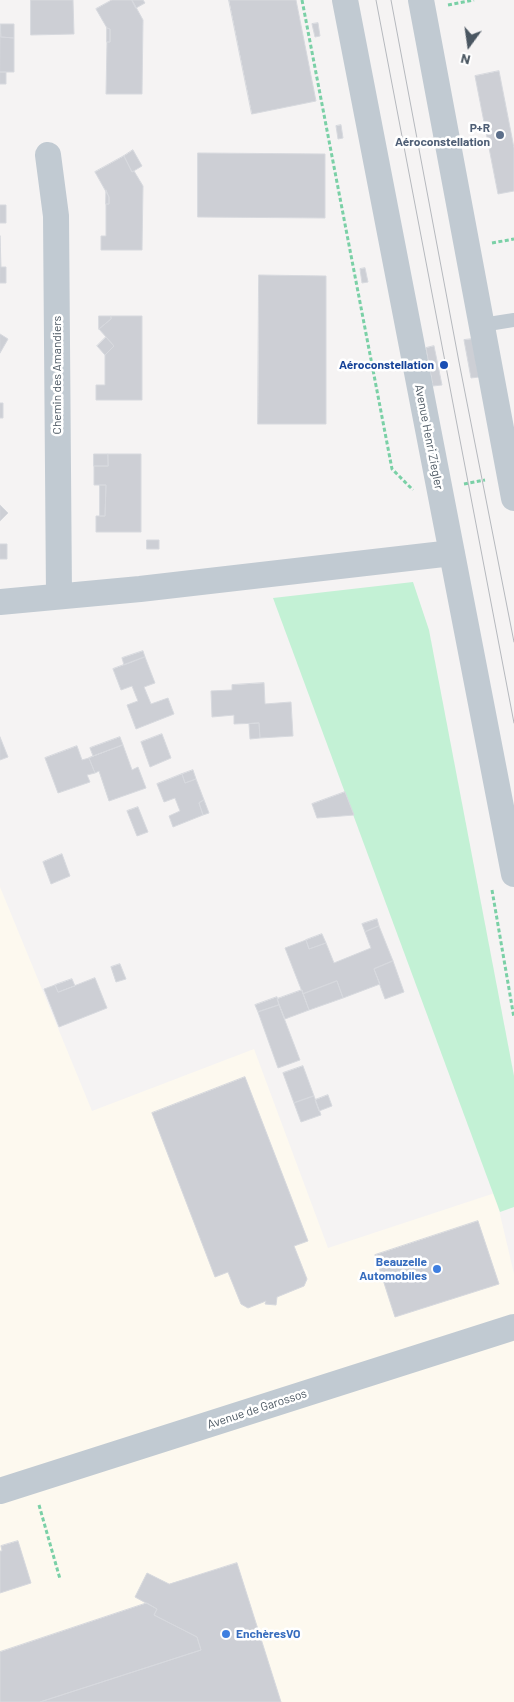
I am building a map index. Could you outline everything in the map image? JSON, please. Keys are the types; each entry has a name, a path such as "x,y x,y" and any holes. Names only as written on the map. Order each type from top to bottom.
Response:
{"street":[{"name":"Avenue Henri Ziegler","path":"345,0 428,492 452,553 514,874"},
{"path":"421,0 512,487"},
{"name":"Chemin des Amandiers","path":"48,155 56,216 59,596"},
{"path":"0,602 140,589 452,553"},
{"name":"Avenue de Garossos","path":"0,1492 514,1327"}],"lane":[{"path":"482,325 514,320"}],"path":[{"path":"302,0 392,469 428,492 512,487"},
{"path":"491,885 514,1018"},
{"path":"34,1480 39,1509 60,1579"}],"shaded area":[{"path":"0,887 92,1111 254,1049 328,1248 495,1193 514,1274 514,1702 0,1702"}],"green space":[{"path":"413,582 429,630 514,1076 514,1207 500,1212 273,598"}],"building":[{"path":"31,0 73,0 74,34 31,35"},
{"path":"112,0 132,0 143,20 142,94 106,94 107,42 110,42 110,29 107,28 96,9"},
{"path":"132,0 143,0 145,3 136,8"},
{"path":"229,0 296,0 316,101 252,114"},
{"path":"318,23 320,36 315,37 312,24"},
{"path":"0,24 1,37 14,38 14,72 0,72"},
{"path":"1,24 14,24 14,38 1,37"},
{"path":"107,28 110,29 110,42 107,42"},
{"path":"499,71 514,148 514,191 498,194 475,76"},
{"path":"0,72 6,72 6,84 0,84"},
{"path":"341,125 343,138 338,139 336,126"},
{"path":"133,150 142,166 132,172 124,156"},
{"path":"198,153 325,154 325,218 198,217"},
{"path":"124,156 132,172 134,171 143,186 142,250 101,250 101,236 106,236 106,204 109,204 109,197 95,172"},
{"path":"106,190 109,197 109,204 106,204"},
{"path":"0,205 6,205 6,223 0,223"},
{"path":"0,236 1,267 6,267 6,283 0,283"},
{"path":"365,268 368,282 362,283 360,269"},
{"path":"259,275 326,276 326,424 258,424"},
{"path":"99,316 111,316 111,319 99,329"},
{"path":"111,316 142,316 142,400 96,400 96,385 105,385 105,355 114,346 99,329 111,319"},
{"path":"0,334 8,339 0,353"},
{"path":"106,337 114,346 105,355 97,346"},
{"path":"472,339 479,377 471,378 464,340"},
{"path":"434,346 442,385 433,386 426,348"},
{"path":"0,403 3,403 3,418 0,418"},
{"path":"94,454 108,454 108,466 94,466"},
{"path":"108,454 141,454 141,532 96,532 96,516 105,516 106,485 94,485 94,466 108,466"},
{"path":"100,485 106,485 105,516 100,516"},
{"path":"0,505 8,513 0,521"},
{"path":"147,540 159,540 159,549 147,549"},
{"path":"0,544 7,544 7,559 0,559"},
{"path":"143,651 145,657 124,665 122,658"},
{"path":"145,657 155,683 144,687 151,704 168,698 174,714 136,729 127,705 138,701 132,686 121,690 113,669"},
{"path":"264,683 265,704 291,702 293,736 260,738 259,723 234,724 234,715 212,717 211,691 232,690 232,685"},
{"path":"259,723 260,738 250,739 249,724"},
{"path":"162,734 171,758 150,767 141,742"},
{"path":"0,737 8,757 0,760"},
{"path":"120,737 123,745 93,756 90,748"},
{"path":"123,745 132,770 138,767 146,788 109,801 99,771 95,773 89,758"},
{"path":"77,746 82,760 89,758 95,773 87,775 90,782 58,793 45,758"},
{"path":"193,770 196,779 185,783 182,774"},
{"path":"182,774 185,783 196,779 204,800 199,803 203,815 173,827 169,816 180,811 175,798 164,802 157,784"},
{"path":"345,792 354,815 317,818 312,804"},
{"path":"204,800 209,813 203,815 199,803"},
{"path":"138,807 148,832 137,836 127,811"},
{"path":"62,854 70,876 51,884 43,862"},
{"path":"377,919 379,926 365,932 362,924"},
{"path":"379,926 393,961 374,969 380,984 343,998 337,981 303,994 285,948 306,940 309,949 326,943 334,963 371,948 365,932"},
{"path":"322,934 326,943 309,949 306,940"},
{"path":"393,961 404,992 385,999 374,969"},
{"path":"120,964 126,979 116,982 111,967"},
{"path":"95,978 107,1008 59,1027 44,989 55,985 58,992"},
{"path":"72,979 75,986 58,992 55,985"},
{"path":"337,981 343,998 309,1010 303,994"},
{"path":"302,990 309,1010 285,1019 277,999"},
{"path":"277,997 279,1005 258,1012 255,1005"},
{"path":"279,1005 300,1060 278,1068 258,1012"},
{"path":"303,1066 314,1096 294,1103 283,1073"},
{"path":"245,1077 308,1241 294,1246 307,1279 304,1286 277,1297 276,1305 265,1304 266,1301 248,1308 241,1304 228,1272 215,1277 152,1113"},
{"path":"328,1095 332,1106 319,1111 315,1100"},
{"path":"314,1096 321,1115 301,1122 294,1103"},
{"name":"Beauzelle Automobiles","path":"478,1221 499,1284 395,1317 375,1255"},
{"path":"18,1541 31,1583 0,1593 1,1546"},
{"name":"EnchèresVO","path":"237,1563 281,1702 40,1702 201,1650 197,1637 154,1615 157,1609 135,1597 147,1573 169,1584"},
{"path":"147,1603 157,1609 154,1615 197,1637 201,1650 40,1702 0,1702 0,1652"}],"tram line":[{"path":"376,0 514,723"},
{"path":"391,0 514,642"}],"place":[{"name":"P+R Aéroconstellation","path":"500,135"},
{"name":"Aéroconstellation","path":"444,365"},
{"name":"Beauzelle Automobiles","path":"437,1269"},
{"name":"EnchèresVO","path":"226,1634"}]}
